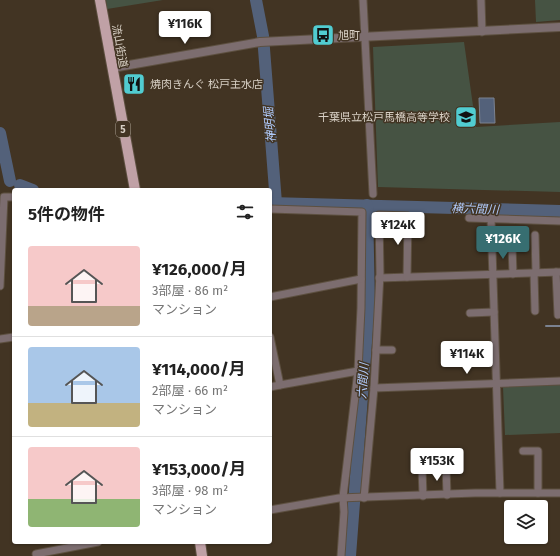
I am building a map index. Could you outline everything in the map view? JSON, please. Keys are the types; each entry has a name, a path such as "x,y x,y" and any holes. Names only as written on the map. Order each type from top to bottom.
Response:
{"main road":[{"name":"流山街道","path":"100,0 134,188"},
{"path":"200,544 202,556"}],"street":[{"path":"363,0 373,194"},
{"path":"480,0 482,32"},
{"path":"112,68 264,42 560,27"},
{"path":"0,286 4,197 12,197"},
{"path":"272,209 362,212 361,308 358,371 343,497 344,512 341,556"},
{"path":"364,498 374,388 379,278 379,215 408,216 407,277"},
{"path":"469,218 560,221"},
{"path":"491,218 500,493"},
{"path":"535,235 535,311"},
{"path":"512,246 513,274"},
{"path":"379,278 558,272 558,315"},
{"path":"272,297 361,280"},
{"path":"470,313 494,312"},
{"path":"0,339 12,337"},
{"path":"272,346 280,385"},
{"path":"376,350 392,350"},
{"path":"272,387 358,371"},
{"path":"374,388 560,381"},
{"path":"524,451 538,451 538,493"},
{"path":"446,467 447,495"},
{"path":"422,468 423,496"},
{"path":"272,510 343,497 364,498 500,493 560,493"},
{"path":"36,554 88,544"}],"green space":[{"path":"106,0 163,0 107,9"},
{"path":"535,0 560,0 560,20 536,22"},
{"name":"千葉県立松戸馬橋高等学校","path":"464,42 476,127 560,122 560,192 378,187 373,47"},
{"path":"560,385 560,433 505,435 503,387"}],"water":[{"path":"479,98 494,98 495,123 480,123"}],"waterway":[{"name":"神明堀","path":"256,0 263,36 276,203"},
{"name":"横六間川","path":"0,133 10,181"},
{"name":"横六間川","path":"20,185 28,188"},
{"name":"横六間川","path":"272,203 560,211"},
{"name":"六間川","path":"350,556 369,303 367,205"},
{"path":"546,326 560,326"}],"place":[{"name":"旭町","path":"323,35"},
{"name":"焼肉きんぐ 松戸主水店","path":"134,84"},
{"name":"千葉県立松戸馬橋高等学校","path":"466,117"}]}
